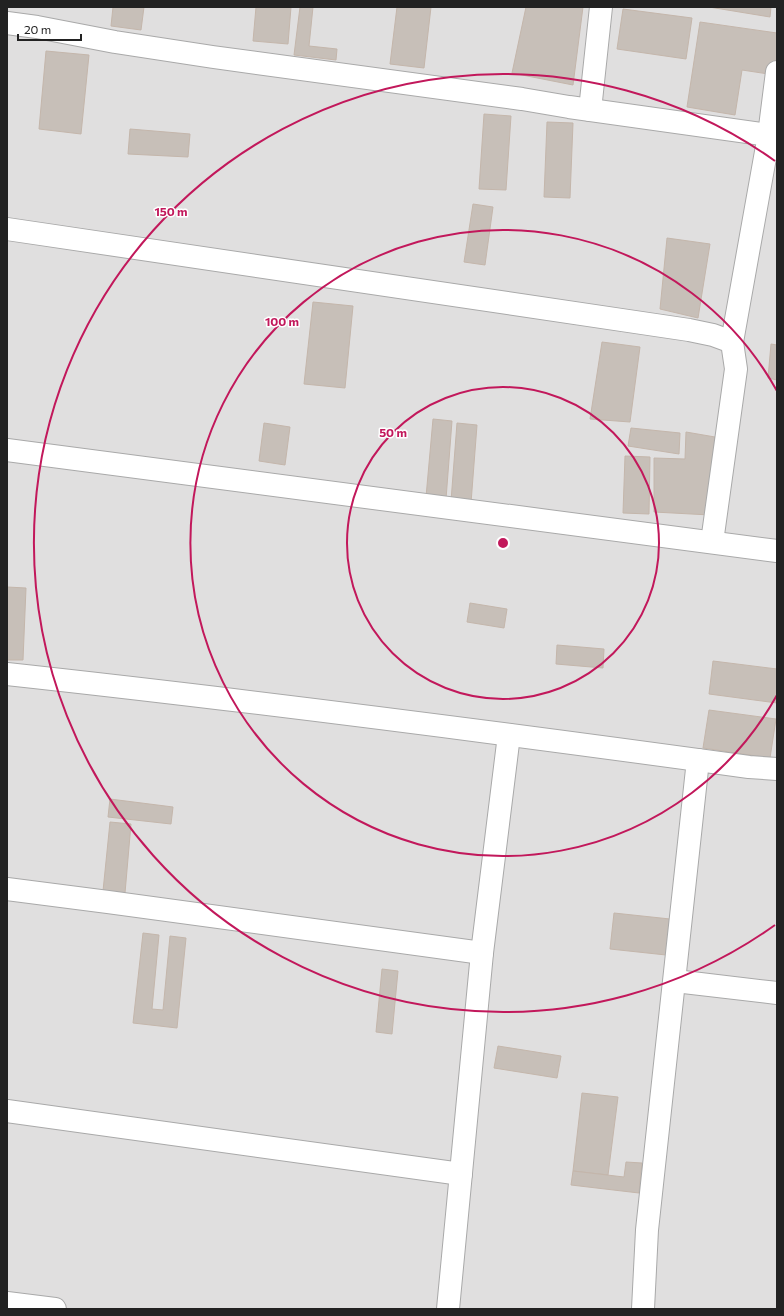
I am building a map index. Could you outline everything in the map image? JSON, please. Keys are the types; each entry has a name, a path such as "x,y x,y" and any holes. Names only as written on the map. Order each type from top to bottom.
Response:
{"street":[{"path":"590,110 601,7"},
{"path":"19,19 115,42 213,57 483,93 590,110 769,135"},
{"path":"712,542 736,369 732,342 769,135 777,72"},
{"path":"7,229 689,330 713,335 732,342"},
{"path":"7,450 777,551"},
{"path":"7,674 131,687 777,769"},
{"path":"448,1309 482,953 509,735"},
{"path":"643,1309 647,1230 698,760"},
{"path":"7,889 482,953"},
{"path":"675,981 777,993"},
{"path":"7,1111 462,1174"},
{"path":"7,1303 55,1309"}],"shaded area":[{"path":"7,7 777,7 777,1309 7,1309"}],"building":[{"path":"113,7 144,7 141,30 111,26"},
{"path":"256,7 291,7 288,44 253,41"},
{"path":"300,7 313,7 309,46 337,49 336,60 294,55"},
{"path":"397,7 431,7 424,68 390,64"},
{"path":"526,7 583,7 573,85 512,73"},
{"path":"709,7 771,7 770,17"},
{"path":"623,9 692,18 686,59 617,49"},
{"path":"700,22 777,33 777,60 775,75 742,70 735,115 687,107"},
{"path":"46,51 89,55 81,134 39,129"},
{"path":"484,114 511,116 506,190 479,189"},
{"path":"547,122 573,123 570,198 544,197"},
{"path":"130,129 190,134 188,157 128,154"},
{"path":"473,204 493,207 485,265 464,262"},
{"path":"667,238 710,244 698,318 660,309"},
{"path":"313,302 353,306 345,388 304,384"},
{"path":"602,342 640,347 630,422 590,419"},
{"path":"771,344 777,345 777,380 768,378"},
{"path":"433,419 452,421 446,499 426,497"},
{"path":"264,423 290,427 285,465 259,461"},
{"path":"457,423 477,425 471,503 451,501"},
{"path":"631,428 680,433 679,454 628,446"},
{"path":"686,432 715,437 710,515 654,512 654,458 685,459"},
{"path":"625,456 650,457 649,514 623,513"},
{"path":"7,587 26,588 23,660 7,660"},
{"path":"470,603 507,609 504,628 467,622"},
{"path":"557,645 604,649 603,668 556,664"},
{"path":"713,661 777,669 777,703 709,694"},
{"path":"709,710 776,719 770,758 703,748"},
{"path":"110,799 173,807 171,824 108,817"},
{"path":"110,822 131,824 125,893 103,891"},
{"path":"614,913 670,919 666,955 610,949"},
{"path":"143,933 159,935 152,1009 163,1010 170,936 186,938 177,1028 133,1023"},
{"path":"382,969 398,971 392,1034 376,1032"},
{"path":"498,1046 561,1056 557,1078 494,1068"},
{"path":"582,1093 618,1097 608,1175 573,1171"},
{"path":"626,1162 642,1163 639,1193 571,1185 573,1171 624,1177"}]}
